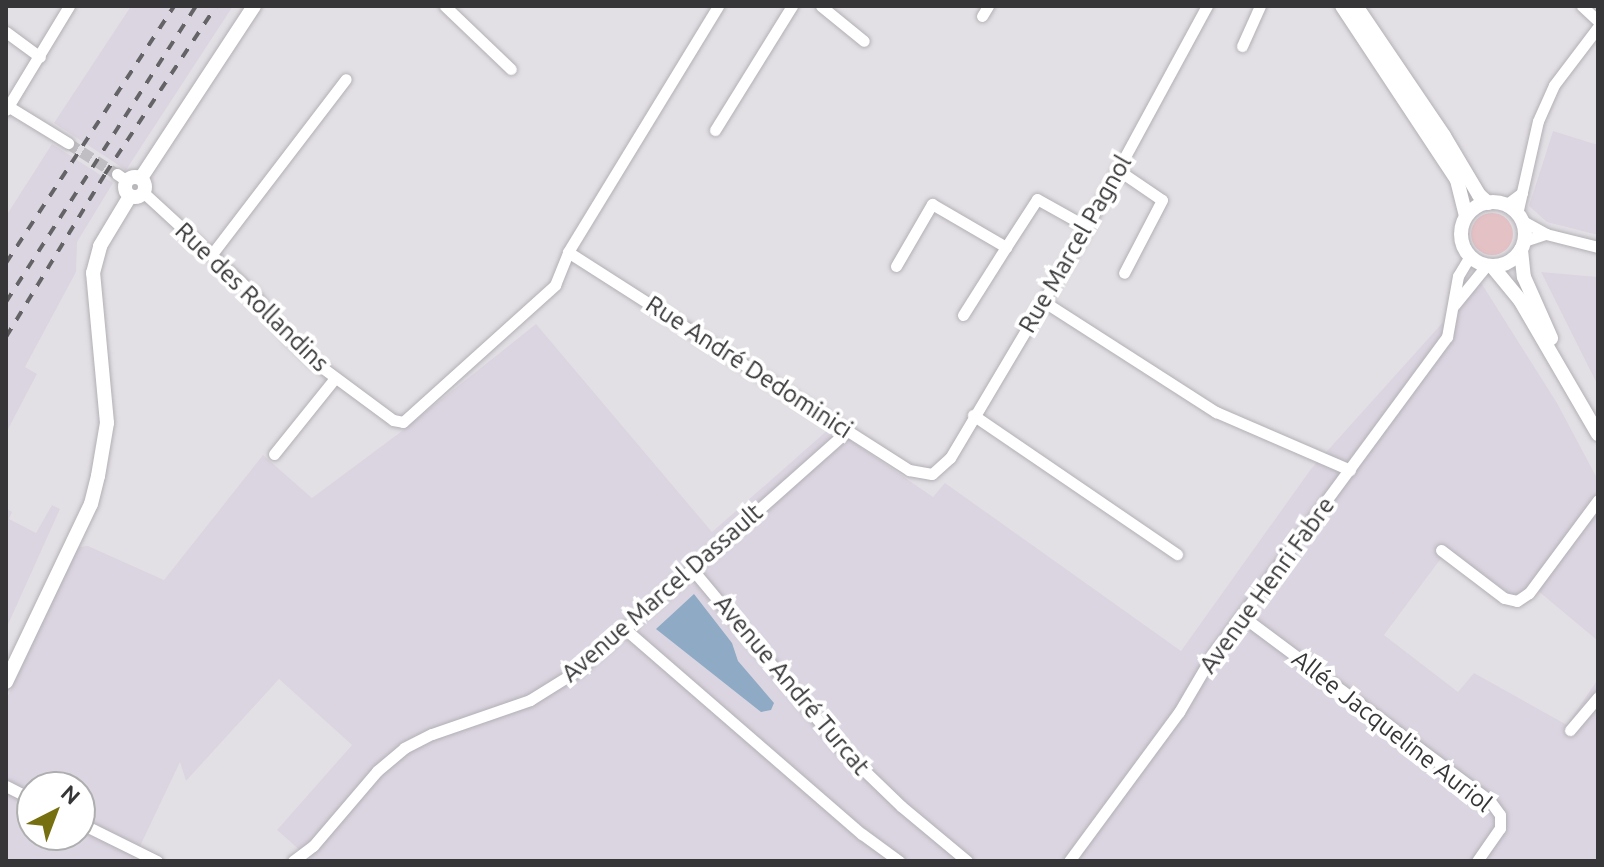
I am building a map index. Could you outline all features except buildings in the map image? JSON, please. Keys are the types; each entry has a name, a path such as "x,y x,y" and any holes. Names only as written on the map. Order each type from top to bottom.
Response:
{"street":[{"path":"68,143 7,107 69,6"},
{"path":"6,682 91,504 98,476 107,423 93,273 100,246 132,184 254,6"},
{"path":"445,6 511,69"},
{"name":"Rue des Rollandins","path":"132,184 254,294 289,338 335,378 393,420 407,420 550,290 568,252 718,6"},
{"path":"715,130 792,6"},
{"path":"821,6 864,41"},
{"path":"1192,6 1205,10"},
{"path":"1242,46 1260,6"},
{"path":"1342,6 1457,180 1466,216 1461,241 1470,256 1489,266 1520,300 1598,434"},
{"path":"1356,6 1479,195 1488,203 1515,213 1546,234 1598,247"},
{"path":"1582,6 1598,21"},
{"name":"Rue Marcel Pagnol","path":"932,474 946,464 1087,227 1205,10"},
{"path":"1565,375 1524,277 1515,213 1523,192 1538,121 1554,85 1598,27"},
{"path":"6,32 40,57"},
{"path":"212,254 346,79"},
{"path":"1118,170 1162,200 1124,273"},
{"path":"963,315 1037,199 1087,227"},
{"path":"1466,216 1488,203"},
{"path":"896,266 932,204 1006,247"},
{"path":"1489,266 1509,262 1522,246 1546,234"},
{"name":"Rue André Dedominici","path":"568,252 909,470 932,474"},
{"name":"Avenue Henri Fabre","path":"1069,861 1179,712 1213,654 1447,337 1458,276 1470,256"},
{"name":"Avenue Henri Fabre","path":"1454,305 1489,266"},
{"path":"1043,301 1216,412 1350,470"},
{"path":"274,454 335,378"},
{"path":"973,415 1177,554"},
{"name":"Avenue Marcel Dassault","path":"293,861 313,846 377,771 404,748 546,691 578,670 848,430"},
{"path":"1441,550 1504,598 1517,601 1529,593 1598,500"},
{"name":"Avenue André Turcat","path":"692,569 843,750 901,806 967,861"},
{"name":"Allée Jacqueline Auriol","path":"1242,616 1490,801 1500,815 1500,828 1477,861"},
{"name":"Avenue André Turcat","path":"625,629 809,789 899,861"},
{"path":"1570,730 1598,697"},
{"path":"96,831 157,861"},
{"name":"Avenue Marcel Dassault","path":"307,861 313,846"}],"shaded area":[{"path":"131,6 233,6 126,170 54,123"},
{"path":"1553,131 1598,145 1598,235 1547,222 1529,206"},
{"path":"52,144 113,183 77,242 76,272 25,367 37,374 6,433 6,216"},
{"path":"1492,213 1507,219 1513,234 1507,249 1492,255 1477,249 1471,234 1477,219"},
{"path":"1541,272 1598,277 1598,386"},
{"path":"1480,281 1557,403 1598,480 1598,641 1531,585 1515,598 1448,549 1384,635 1458,692 1474,673 1567,725 1598,679 1598,861 312,861 277,830 352,745 279,679 186,781 180,762 133,861 6,861 6,700 77,547 88,546 164,580 263,455 312,498 536,324 712,532 831,427 933,497 945,483 1181,651 1311,469"},
{"path":"52,505 60,509 6,629 6,508 12,512 9,519 36,533"}],"water":[{"path":"694,594 732,643 738,661 774,703 771,710 761,712 656,629"}],"tunnel":[{"path":"68,143 117,174"}],"railway":[{"path":"6,263 174,6"},
{"path":"6,302 196,6"},
{"path":"6,337 105,174 216,6"}]}
